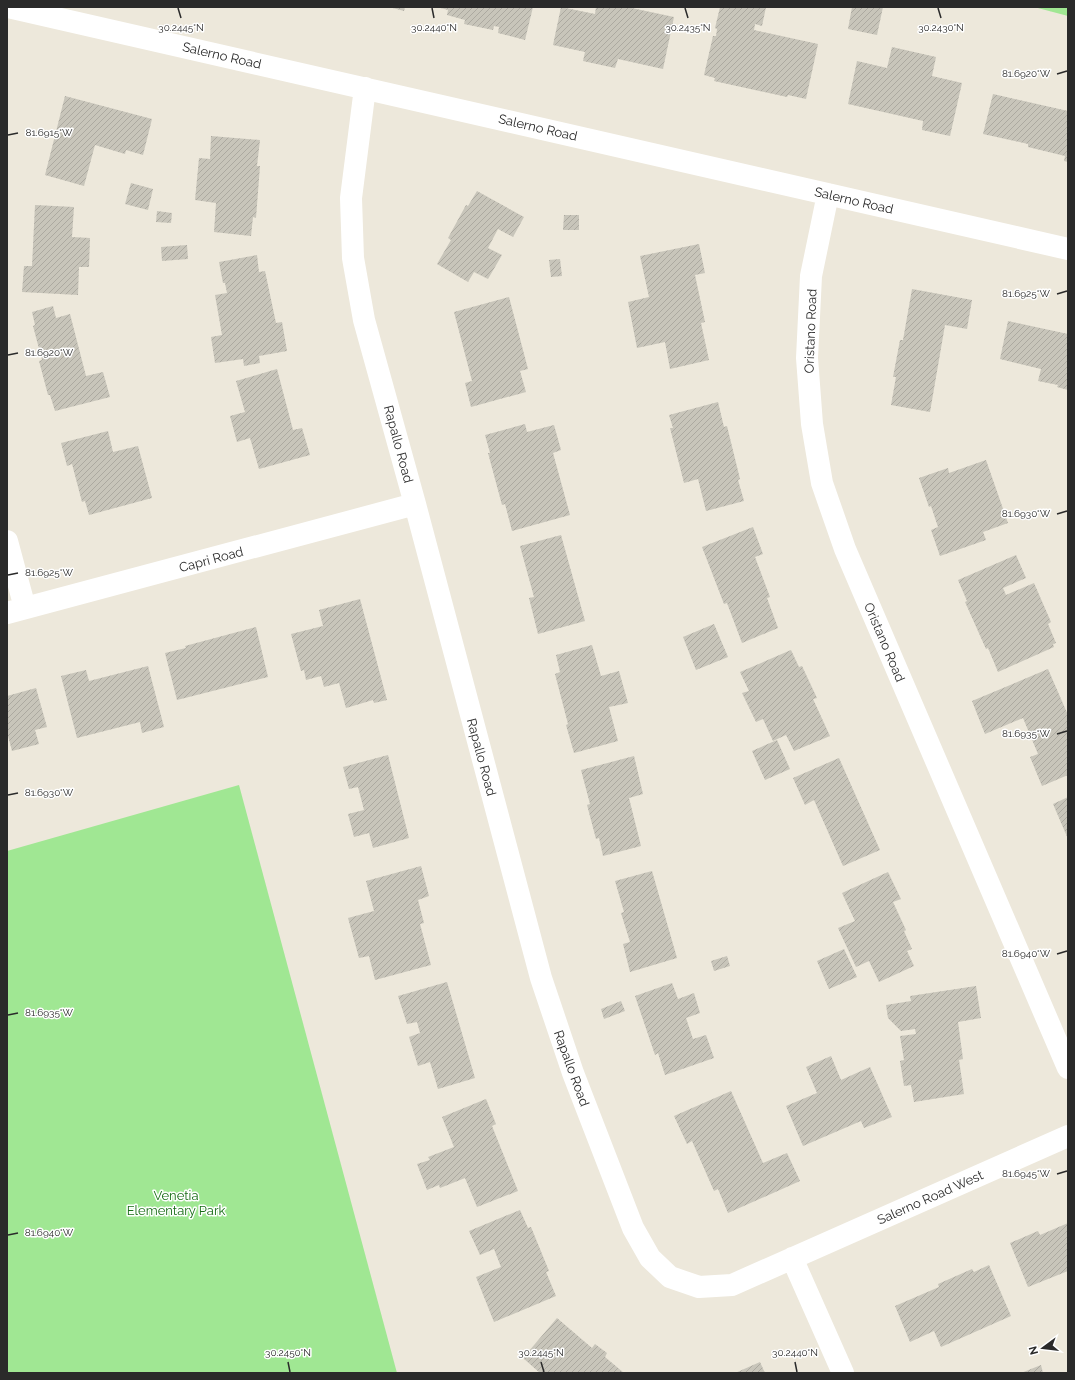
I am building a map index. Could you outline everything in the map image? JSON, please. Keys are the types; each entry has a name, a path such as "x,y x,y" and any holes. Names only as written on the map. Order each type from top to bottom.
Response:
{"street":[{"name":"Salerno Road","path":"8,7 1068,249"},
{"name":"Rapallo Road","path":"365,88 351,198 353,258 364,320 415,504 540,978 572,1073 633,1228 650,1258 670,1277 699,1287 732,1285 792,1258"},
{"name":"Oristano Road","path":"828,194 812,276 806,358 812,424 822,483 845,549 1068,1068"},
{"name":"Capri Road","path":"16,611 415,504"},
{"path":"7,541 16,611"},
{"name":"Salerno Road West","path":"792,1258 1068,1136"},
{"path":"792,1258 843,1373"}],"green space":[{"path":"1034,7 1068,7 1068,16"},
{"name":"Venetia Elementary Park","path":"239,785 397,1373 7,1373 7,851"}],"building":[{"path":"389,7 405,7 404,11"},
{"path":"437,7 533,7 525,40 498,33 499,27 494,26 493,30 464,24 465,20 447,15 448,10"},
{"path":"561,7 595,14 596,7 627,7 674,17 663,69 618,59 615,68 583,61 585,52 553,45"},
{"path":"720,7 766,7 762,26 755,24 754,30 818,44 806,99 788,95 787,97 714,81 715,78 704,75 713,36 716,36 717,29 715,28"},
{"path":"852,7 883,7 877,35 848,29"},
{"path":"892,47 936,57 932,76 962,83 950,136 922,130 923,121 848,104 857,61 887,68"},
{"path":"993,94 1068,111 1068,162 1064,161 1065,156 1028,147 1028,144 983,134"},
{"path":"65,96 152,119 143,155 126,150 125,154 95,145 84,186 45,175"},
{"path":"211,136 260,140 257,166 260,166 256,218 253,217 251,236 214,232 216,203 195,200 199,158 210,159"},
{"path":"131,183 153,189 148,210 125,204"},
{"path":"477,191 524,217 513,237 498,229 488,248 502,255 488,279 474,272 468,282 437,264 451,240 448,238 466,205 468,206"},
{"path":"35,205 74,207 72,237 90,238 89,267 79,267 78,295 22,292 24,266 32,266"},
{"path":"157,211 172,213 171,223 156,222"},
{"path":"564,215 579,215 579,230 563,230"},
{"path":"699,244 705,273 695,275 705,322 701,323 709,360 670,369 665,342 637,348 628,302 649,297 640,256"},
{"path":"187,245 188,259 162,261 161,247"},
{"path":"257,255 259,272 265,271 276,323 282,322 287,351 259,356 260,363 244,366 243,359 215,363 211,337 222,335 215,295 227,293 225,283 223,283 219,262"},
{"path":"560,259 562,276 551,277 549,260"},
{"path":"912,289 972,300 967,329 945,325 930,412 891,405 896,377 893,377 900,340 903,340"},
{"path":"509,297 528,369 520,371 526,392 471,407 465,383 472,381 454,312"},
{"path":"53,306 56,318 70,314 86,376 103,372 110,397 55,411 50,395 48,395 39,361 42,360 33,326 35,325 32,312"},
{"path":"1008,321 1068,334 1068,390 1057,387 1058,385 1038,381 1041,369 1000,359"},
{"path":"277,369 293,430 302,428 310,455 259,469 250,438 237,442 230,416 245,412 236,381"},
{"path":"718,402 724,427 727,426 740,479 738,480 744,501 706,511 698,479 684,483 670,428 673,428 669,415"},
{"path":"525,424 527,432 554,425 561,450 553,453 570,515 512,531 505,504 502,505 488,453 490,453 485,435"},
{"path":"108,431 113,452 138,446 152,498 89,515 85,501 82,502 72,464 67,466 61,443"},
{"path":"986,460 1008,523 983,532 986,540 940,556 931,530 938,527 919,478 948,468 949,473"},
{"path":"753,527 763,554 755,557 770,597 767,598 778,628 742,643 727,603 724,604 702,547"},
{"path":"561,535 585,621 538,634 529,598 534,597 520,546"},
{"path":"1016,555 1026,578 1003,588 1006,595 1034,583 1051,622 1048,624 1056,643 1053,644 1054,647 998,672 965,602 967,601 958,580"},
{"path":"360,599 387,700 374,703 373,700 346,708 339,683 324,687 321,676 306,680 304,670 301,671 291,634 323,626 319,610"},
{"path":"714,624 728,657 696,670 683,637"},
{"path":"256,627 268,677 177,700 165,653 186,648 185,646"},
{"path":"592,645 601,676 619,671 628,703 609,707 618,741 574,753 566,725 568,724 555,674 560,672 556,655"},
{"path":"791,650 799,667 802,666 817,698 813,699 830,736 794,751 786,735 773,741 763,719 756,722 742,693 749,691 740,672"},
{"path":"148,666 164,727 142,733 140,722 77,738 61,676 86,670 89,681"},
{"path":"1048,669 1068,715 1068,775 1042,786 1030,757 1038,754 1023,718 985,734 972,701"},
{"path":"36,688 47,727 35,730 39,744 12,751 7,736 7,696"},
{"path":"777,740 790,769 765,780 752,751"},
{"path":"388,755 409,838 373,848 369,833 354,837 348,814 364,810 358,787 349,789 343,767"},
{"path":"634,756 643,794 629,798 641,846 603,856 599,838 596,839 587,805 590,804 581,770"},
{"path":"839,758 880,850 843,866 814,800 805,805 793,778"},
{"path":"1068,797 1068,839 1053,804"},
{"path":"421,866 429,896 418,900 424,923 420,924 431,965 375,980 369,956 359,958 348,918 374,911 366,881"},
{"path":"652,871 677,958 630,972 623,944 630,942 621,913 624,912 615,881"},
{"path":"888,872 901,899 893,902 906,930 904,931 912,949 907,951 914,966 879,982 869,961 856,967 838,928 855,921 842,893"},
{"path":"844,949 857,977 829,989 817,961"},
{"path":"727,956 730,966 714,971 711,961"},
{"path":"447,982 475,1078 438,1089 430,1062 418,1066 409,1037 420,1033 417,1022 407,1024 398,996"},
{"path":"672,983 678,999 694,993 700,1013 686,1018 693,1039 706,1035 714,1058 665,1075 658,1053 655,1055 635,996"},
{"path":"976,986 981,1018 958,1022 963,1059 959,1060 964,1094 914,1102 911,1085 904,1086 900,1061 904,1060 900,1036 916,1034 915,1029 901,1031 888,1018 886,1005 911,1001 910,996"},
{"path":"621,1001 625,1011 604,1019 601,1009"},
{"path":"831,1056 841,1080 870,1067 892,1117 864,1128 861,1121 803,1146 786,1106 817,1093 806,1067"},
{"path":"731,1091 763,1163 787,1153 800,1181 728,1213 718,1189 714,1191 692,1141 687,1144 674,1116"},
{"path":"486,1099 496,1124 492,1126 518,1191 477,1207 465,1178 440,1188 439,1185 427,1190 417,1164 430,1160 428,1157 454,1147 442,1117"},
{"path":"520,1210 528,1228 531,1227 549,1271 546,1272 556,1296 494,1322 476,1277 501,1267 494,1249 480,1255 469,1231"},
{"path":"1068,1223 1068,1271 1028,1287 1010,1243 1038,1231 1040,1235"},
{"path":"989,1265 1011,1316 941,1347 934,1331 910,1342 895,1306 939,1287 938,1284 972,1269 974,1272"},
{"path":"557,1318 592,1348 595,1344 607,1353 605,1357 624,1373 540,1373 523,1358"},
{"path":"760,1362 765,1373 735,1373"},
{"path":"1041,1365 1043,1373 1021,1373"}]}
